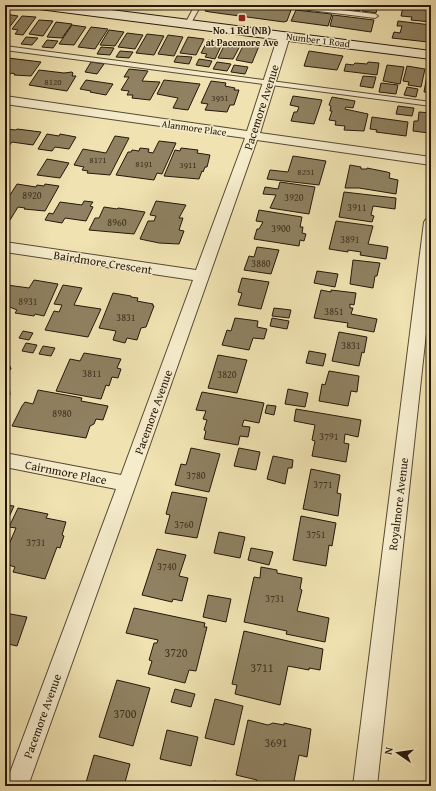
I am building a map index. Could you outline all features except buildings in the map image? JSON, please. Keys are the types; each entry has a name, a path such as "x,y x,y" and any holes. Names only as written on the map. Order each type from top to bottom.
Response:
{"main road":[{"name":"Number 1 Road","path":"39,5 431,55"}],"street":[{"name":"Pacemore Avenue","path":"16,786 202,276 252,136 284,36"},
{"name":"Alanmore Place","path":"5,100 431,161"},
{"name":"Royalmore Avenue","path":"365,786 431,222"},
{"name":"Bairdmore Crescent","path":"5,247 202,276"},
{"name":"Cairnmore Place","path":"5,460 127,484"}],"lane":[{"path":"188,24 198,5"},
{"path":"285,5 375,16"},
{"path":"5,48 431,104"}],"place":[{"name":"No. 1 Rd (NB) at Pacemore Ave","path":"242,18"}]}
